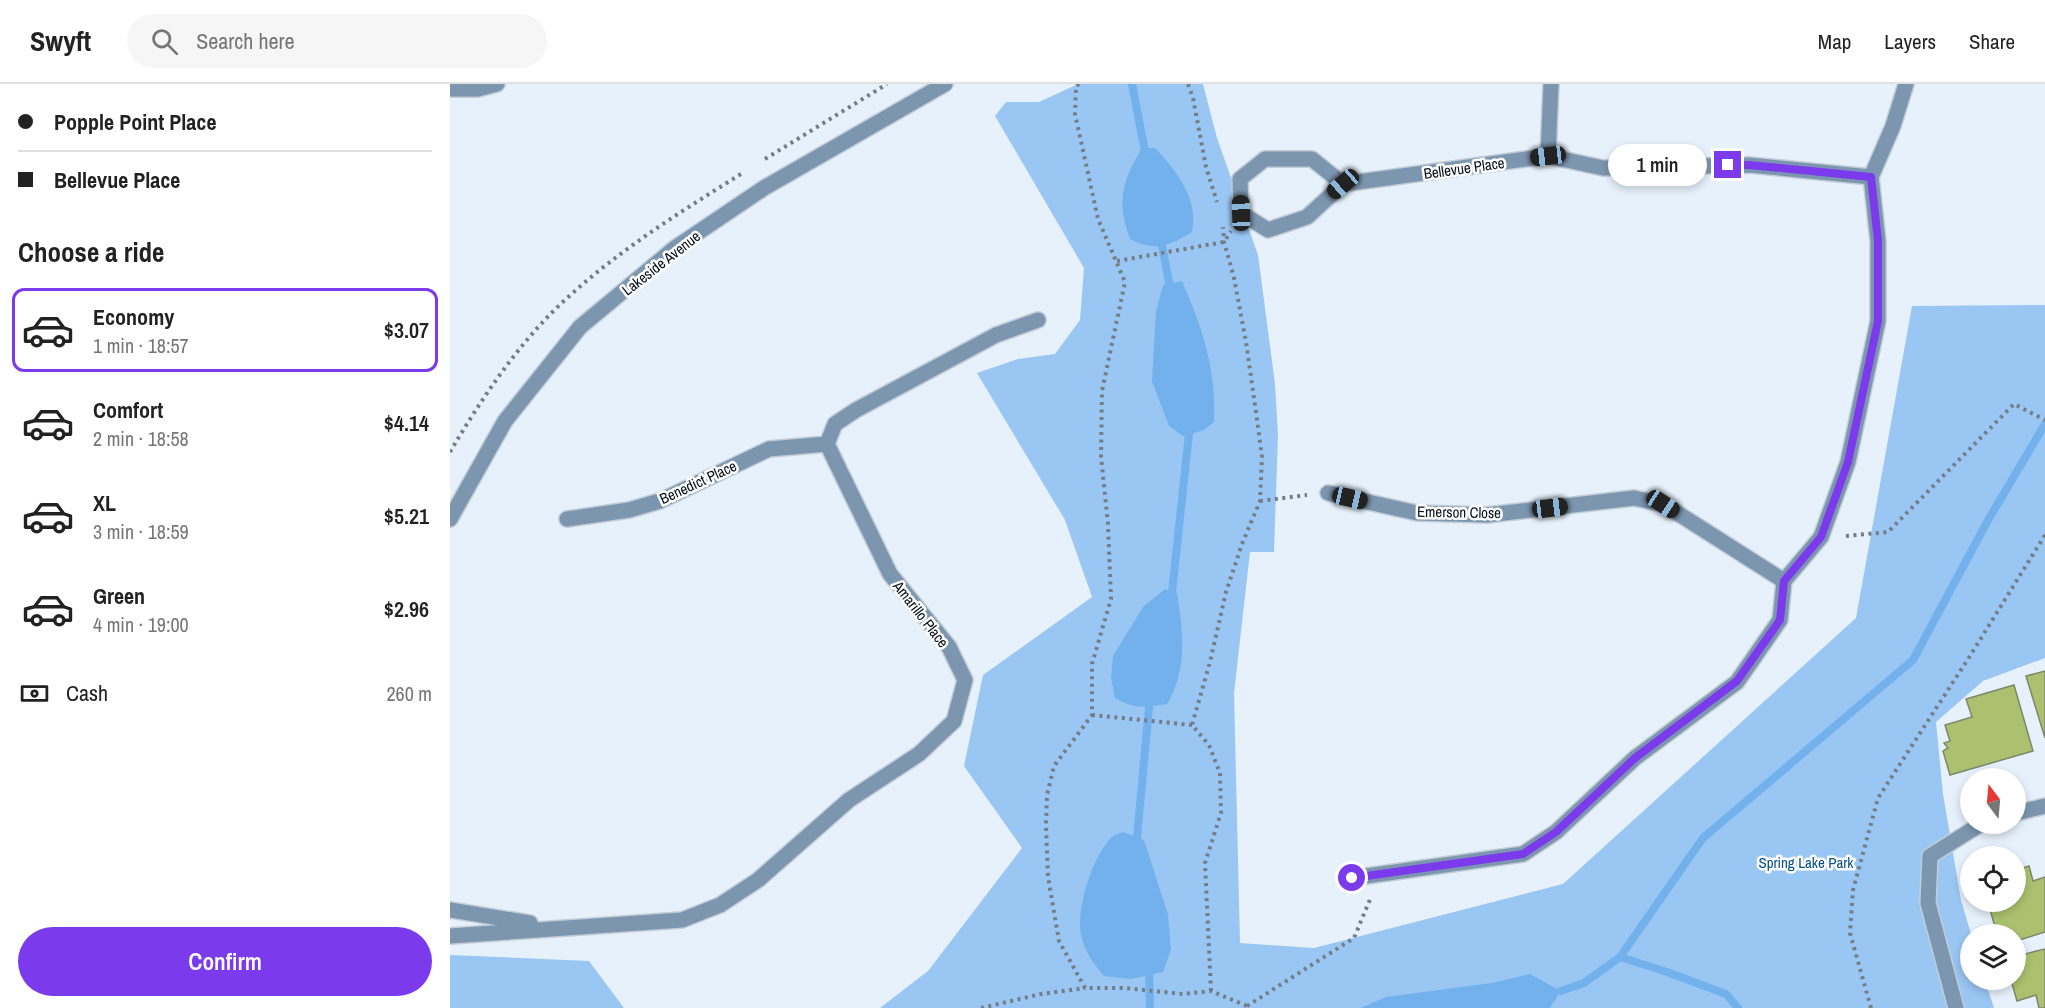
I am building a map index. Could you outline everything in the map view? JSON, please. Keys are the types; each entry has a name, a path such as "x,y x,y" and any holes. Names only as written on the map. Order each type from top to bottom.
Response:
{"street":[{"path":"450,89 478,90 497,84"},
{"name":"Lakeside Avenue","path":"450,519 505,421 580,327 675,248 764,188 945,84"},
{"path":"1548,156 1551,84"},
{"path":"1352,878 1523,854 1556,832 1635,758 1737,681 1780,620 1784,581 1821,537 1848,462 1878,321 1878,241 1871,177 1893,126 1906,84"},
{"name":"Bellevue Place","path":"1343,184 1548,156 1603,168 1749,165 1871,177"},
{"path":"1265,159 1312,159 1343,184 1307,217 1268,230 1241,213 1240,179 1265,159"},
{"path":"827,444 835,424 856,410 996,334 1038,320"},
{"name":"Benedict Place","path":"567,519 629,510 660,501 769,449 827,444"},
{"name":"Amarillo Place","path":"450,936 554,927 682,920 720,905 758,880 849,800 918,754 954,721 965,680 949,647 890,574 827,444"},
{"name":"Emerson Close","path":"1328,493 1417,513 1487,515 1634,498 1663,504 1784,581"},
{"path":"2026,811 2045,806"},
{"path":"1956,1008 1928,903 1930,856 1965,834"},
{"name":"Amarillo Place","path":"450,910 554,927"}],"path":[{"path":"1078,84 1075,114 1098,219 1125,282 1102,391 1101,456 1112,599 1092,664 1092,715 1054,766 1047,795 1048,878 1059,941 1085,988"},
{"path":"1188,84 1193,98 1206,167 1219,208"},
{"path":"1192,725 1210,662 1226,592 1242,544 1260,501 1262,457 1248,353 1234,278 1224,242 1223,219"},
{"path":"1117,261 1224,242"},
{"path":"1821,537 1888,532 2013,404 2045,420"},
{"path":"1260,501 1328,493"},
{"path":"1871,1008 1850,933 1853,890 1878,798 2045,535"},
{"path":"1092,715 1192,725 1209,745 1220,773 1221,813 1205,863 1211,992"},
{"path":"981,1008 1041,994 1085,988 1124,988 1183,994 1211,992 1248,1007 1354,938 1380,874"}],"green space":[{"name":"Spring Lake Park","path":"1078,84 1203,84 1217,138 1258,255 1275,384 1278,435 1274,552 1250,552 1234,693 1240,943 1314,948 1563,884 1856,618 1912,306 2045,305 2045,658 1983,681 1936,722 1943,794 1960,894 1960,912 1965,912 1968,924 1960,924 1960,990 1988,990 1994,1008 880,1008 928,971 1022,848 964,766 983,675 1092,597 1065,520 977,373 1018,359 1055,354 1080,320 1084,268 995,116 1006,102 1039,102"},
{"path":"450,955 589,961 624,1008 450,1008"}],"shaded area":[{"path":"1142,148 1155,148 1171,166 1184,186 1192,208 1192,232 1162,246 1147,245 1130,239 1123,214 1123,192 1130,171"},
{"path":"1182,281 1207,350 1214,403 1214,422 1204,430 1183,436 1169,426 1152,381 1156,312 1163,285"},
{"path":"1165,589 1177,593 1182,636 1178,678 1167,704 1135,706 1115,698 1111,678 1113,656 1143,607"},
{"path":"1123,832 1144,840 1168,915 1171,950 1163,972 1131,979 1104,976 1084,946 1080,924 1083,898 1092,870 1111,838"},
{"path":"1530,974 1561,991 1550,1008 1361,1008 1386,997 1492,983"}],"building":[{"path":"2045,671 2045,738 2026,676"},
{"path":"2014,685 2033,751 1974,768 1960,768 1960,772 1950,775 1943,751 1948,748 1944,743 1950,741 1945,725 1972,717 1966,699"},
{"path":"2029,866 2033,881 2045,877 2045,932 2026,938 2026,924 1994,924 1991,912 2026,912 2026,867"},
{"path":"2045,949 2045,1008 2039,1008 2036,995 2017,1001 2014,990 2026,990 2026,954"}],"waterway":[{"path":"1132,84 1146,157"},
{"path":"1160,235 1171,293"},
{"path":"1171,602 1190,424"},
{"path":"1561,991 1584,983 1620,957 1703,838 1913,660 1987,522 2045,424"},
{"path":"1138,848 1137,837 1150,697"},
{"path":"1620,957 1726,994 1738,1008"},
{"path":"1149,965 1150,1008"}],"route":[{"path":"1352,878 1523,854 1556,832 1635,758 1737,681 1780,620 1784,581 1821,537 1848,462 1878,321 1878,241 1871,177 1728,165"}]}
